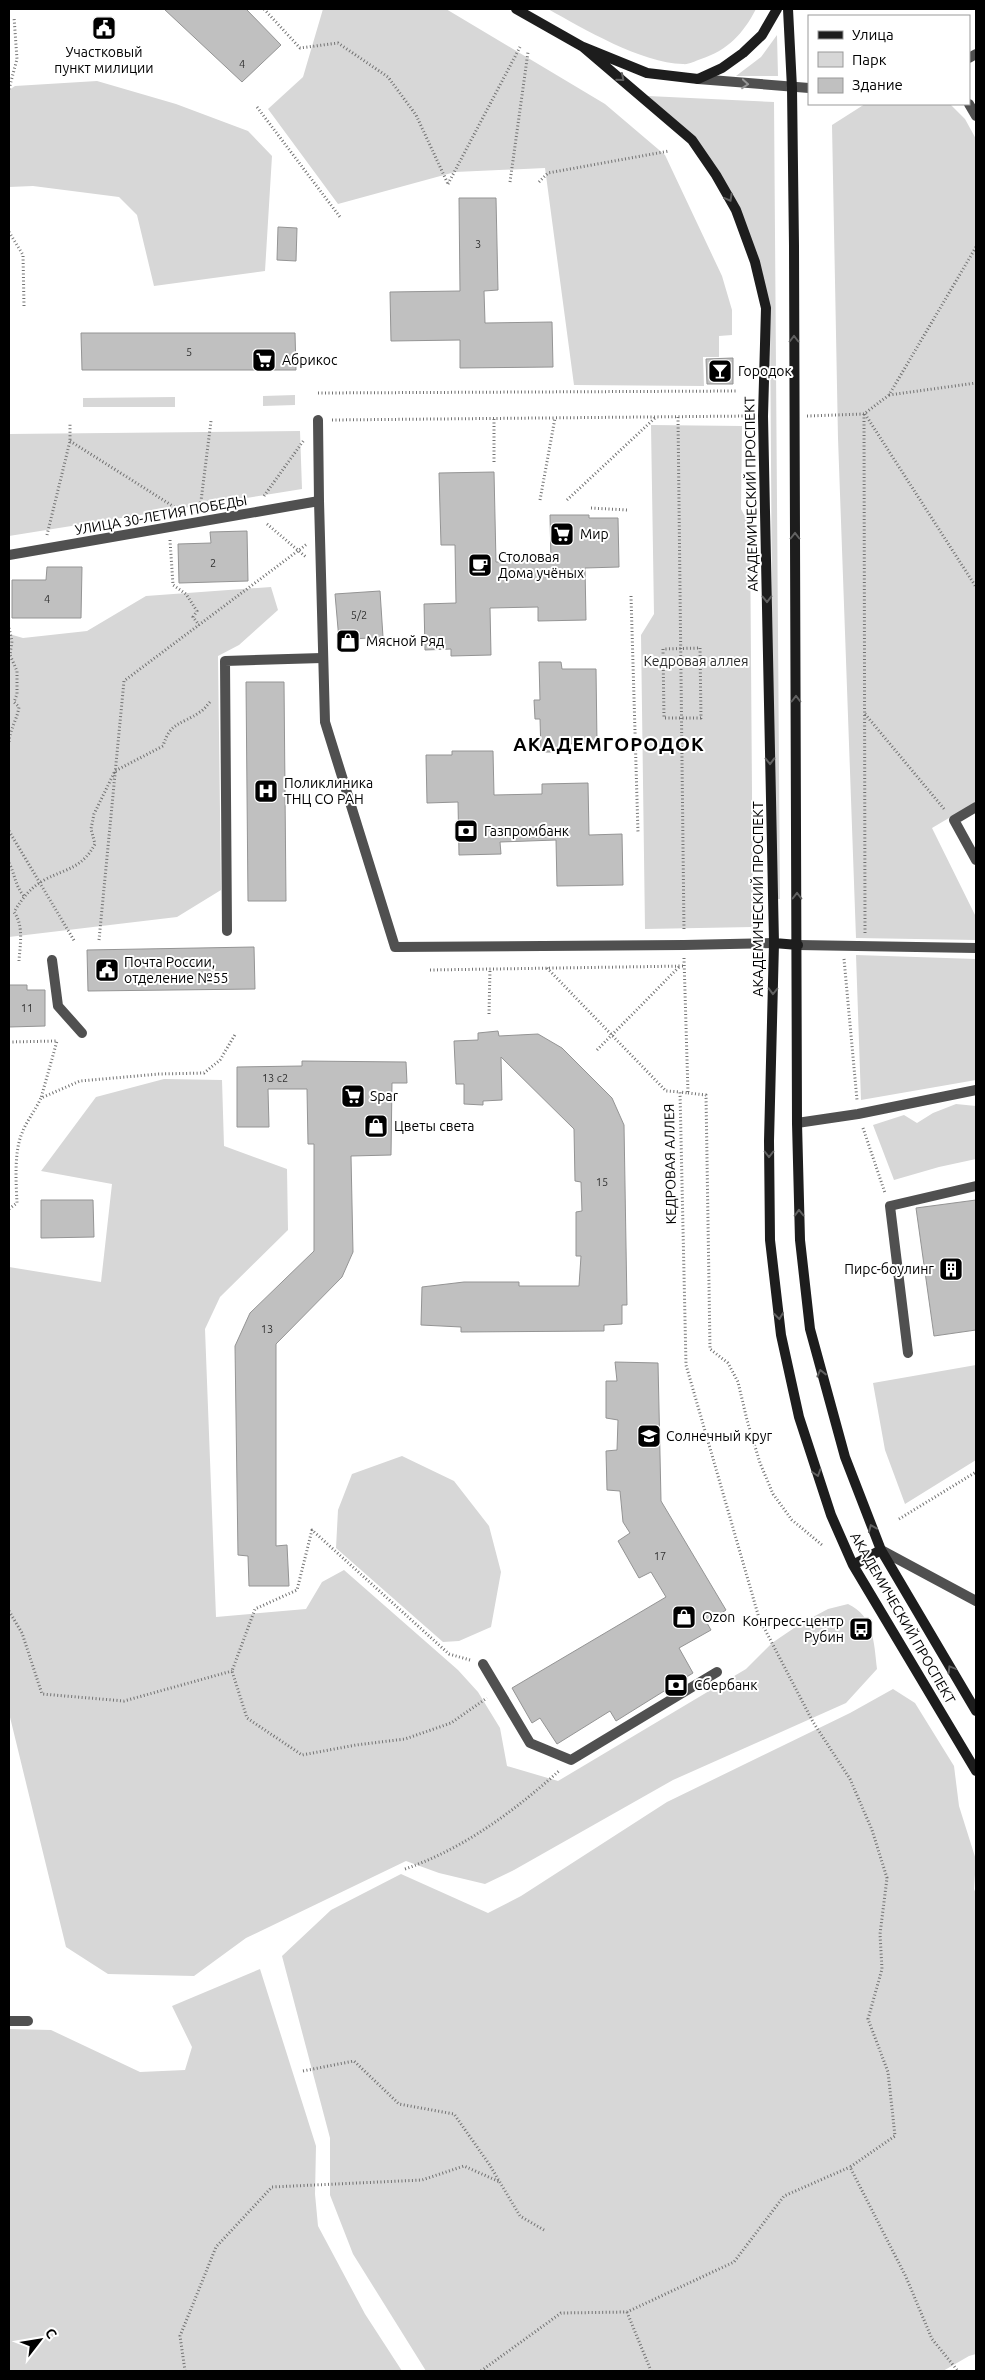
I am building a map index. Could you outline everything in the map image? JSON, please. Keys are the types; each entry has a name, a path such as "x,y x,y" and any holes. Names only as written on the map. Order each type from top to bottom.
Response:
{"main road":[{"path":"516,9 584,47 647,72 698,79 722,68 743,53 762,35 777,9"},
{"name":"АКАДЕМИЧЕСКИЙ ПРОСПЕКТ","path":"788,9 792,88 798,945 797,1123 800,1240 810,1329 845,1457 881,1550 976,1711"},
{"name":"АКАДЕМИЧЕСКИЙ ПРОСПЕКТ","path":"584,47 692,140 716,175 736,210 755,262 766,308 763,416 774,942 769,1141 770,1240 781,1335 799,1417 832,1515 853,1565 976,1771"},
{"path":"774,942 798,945"},
{"path":"853,1565 881,1550"}],"street":[{"path":"698,79 808,88"},
{"path":"970,105 976,116"},
{"path":"318,420 319,535 325,722 396,947 684,945 774,942"},
{"name":"УЛИЦА 30-ЛЕТИЯ ПОБЕДЫ","path":"9,555 319,501"},
{"path":"226,931 225,661 322,658"},
{"path":"976,808 954,820 976,860"},
{"path":"798,945 976,948"},
{"path":"52,960 58,1006 82,1033"},
{"path":"797,1123 858,1114 976,1090"},
{"path":"908,1354 890,1206 976,1186"},
{"path":"881,1550 976,1601"},
{"path":"483,1664 530,1743 571,1760 717,1672"},
{"path":"9,2021 28,2021"}],"path":[{"path":"264,9 300,48 338,43 388,77 416,115 448,184 520,47"},
{"path":"9,89 17,59 14,17"},
{"path":"510,182 528,52"},
{"path":"257,107 340,217"},
{"path":"539,182 548,173 669,150"},
{"path":"9,232 23,255 24,306"},
{"path":"794,416 864,414 889,395 976,247"},
{"path":"889,395 976,383"},
{"path":"318,393 738,391"},
{"path":"864,414 976,587"},
{"path":"864,414 865,934 844,958 858,1114 890,1206"},
{"path":"318,420 763,416"},
{"path":"567,500 656,417"},
{"name":"КЕДРОВАЯ АЛЛЕЯ","path":"678,417 684,945 688,1093 680,1092 686,1365 759,1618 812,1722 850,1779 872,1830 887,1878 880,1934 882,1968 868,2019 888,2072 895,2136 850,2168"},
{"path":"540,500 555,418"},
{"path":"494,419 494,462"},
{"path":"70,441 199,522 211,421"},
{"path":"43,549 70,441 70,423"},
{"path":"591,508 628,510"},
{"path":"169,527 173,585 186,594 197,611 193,617 199,625"},
{"path":"99,940 124,681 319,535"},
{"path":"631,596 638,833"},
{"path":"9,628 12,641 10,655 17,671 17,694 14,702 19,707 18,716 13,723 9,742"},
{"path":"700,648 701,718 681,718 664,718 663,649 700,648"},
{"path":"20,961 21,936 18,917 14,912 24,896 40,883 74,868 91,852 95,844 91,829 94,814 115,771 163,746 167,734 179,722 200,712 225,686"},
{"path":"865,714 954,820"},
{"path":"9,831 76,942"},
{"path":"9,863 14,871 17,888 24,896"},
{"path":"596,1050 680,966"},
{"path":"430,970 685,966"},
{"path":"546,968 666,1091 680,1092"},
{"path":"490,969 490,1014"},
{"path":"41,1098 80,1081 158,1074 204,1073 220,1060 236,1033"},
{"path":"9,1042 57,1041 41,1098 34,1115 22,1133 16,1172 17,1203 9,1209"},
{"path":"688,1093 706,1095 710,1349 728,1363 738,1382 760,1463 773,1494 792,1520 822,1545"},
{"path":"899,1519 976,1472"},
{"path":"483,1664 449,1654 312,1530 297,1590 255,1609 232,1670 247,1718 302,1755 356,1745 405,1740 451,1723 498,1690"},
{"path":"9,1611 22,1633 42,1694 124,1701 232,1670"},
{"path":"405,1869 435,1858 482,1831 532,1795 571,1760"},
{"path":"302,2071 354,2062 399,2104 454,2114 500,2182 520,2216 544,2230"},
{"path":"185,2371 180,2336 216,2247 272,2187 422,2180 464,2166 500,2182"},
{"path":"481,2371 561,2313 627,2312 734,2262 784,2196 850,2168 906,2277 932,2339 958,2371"},
{"path":"627,2312 651,2371"}],"green space":[{"path":"323,9 446,9 605,104 665,155 722,276 732,310 732,335 719,336 719,357 703,357 704,386 574,385 545,168 455,172 338,204 268,109 303,77"},
{"path":"548,9 756,9 746,26 727,46 711,55 685,64 649,58 613,44"},
{"path":"777,35 778,76 736,76 761,57"},
{"path":"97,81 176,104 248,131 272,156 265,271 154,286 137,215 119,197 33,186 9,187 9,90 15,86"},
{"path":"648,96 774,102 780,899 774,899 770,316 763,279 702,151"},
{"path":"863,105 951,105 965,119 976,139 976,802 932,828 976,917 976,940 856,938 838,438 832,125"},
{"path":"295,395 295,405 263,406 263,396"},
{"path":"175,397 175,407 83,407 83,398"},
{"name":"Кедровая аллея","path":"651,425 742,426 741,509 750,526 753,927 645,929 641,635 654,614"},
{"path":"300,431 302,489 9,536 9,434"},
{"path":"271,587 278,610 239,645 218,656 221,890 177,917 9,937 9,634 23,638 87,631 146,596"},
{"path":"856,955 976,959 976,1080 861,1100"},
{"path":"164,1079 222,1080 224,1146 287,1169 288,1230 220,1297 205,1329 216,1617 306,1609 322,1582 344,1570 458,1670 478,1692 500,1728 507,1766 558,1781 746,1669 772,1643 800,1624 828,1609 848,1604 857,1609 863,1616 871,1631 877,1669 846,1703 673,1780 514,1870 485,1884 439,1873 406,1861 246,1938 194,1976 108,1974 66,1947 9,1713 9,1267 101,1282 112,1184 41,1171 96,1097"},
{"path":"956,1104 976,1106 976,1159 894,1180 873,1125 904,1115 917,1123 933,1113"},
{"path":"976,1365 976,1460 905,1504 885,1450 873,1383"},
{"path":"402,1456 454,1481 489,1526 501,1572 491,1627 459,1641 443,1642 336,1548 338,1510 352,1474"},
{"path":"893,1689 915,1703 954,1766 959,1806 976,1860 974,1889 976,1894 976,2354 943,2371 426,2371 353,2254 330,2195 330,2138 282,1956 331,1910 401,1874 488,1913 521,1896 667,1802 850,1713"},
{"path":"260,1969 316,2146 315,2194 318,2226 365,2314 402,2371 9,2371 9,2029 51,2030 140,2072 185,2070 192,2047 172,2006"}],"building":[{"path":"164,9 246,9 281,45 242,82"},
{"path":"459,198 496,198 498,290 484,291 485,323 552,322 553,367 460,368 460,340 391,341 390,292 460,291"},
{"path":"278,227 297,228 296,261 277,260"},
{"path":"81,333 295,333 296,370 82,370"},
{"name":"Городок","path":"733,358 733,384 707,384 706,359"},
{"path":"494,472 496,562 551,561 550,515 589,515 589,518 618,518 619,567 585,568 586,620 538,621 538,607 490,608 491,655 451,656 451,649 425,650 424,604 456,603 455,545 441,545 439,473"},
{"path":"247,531 248,581 179,583 178,544 211,543 210,532"},
{"path":"47,567 82,567 81,618 12,618 12,580 46,580"},
{"path":"380,591 383,637 339,640 335,594"},
{"path":"539,662 561,662 562,669 596,669 597,743 561,744 561,752 541,752 540,719 535,719 534,700 540,700"},
{"name":"Поликлиника ТНЦ СО РАН","path":"246,682 284,682 286,901 248,901"},
{"path":"452,751 493,751 494,795 542,794 542,784 588,783 589,835 622,834 623,885 557,886 556,840 500,842 501,854 459,855 458,802 427,803 426,755 452,755"},
{"path":"254,947 255,989 88,991 87,950"},
{"path":"9,985 27,985 27,990 45,990 45,1026 9,1027"},
{"path":"498,1031 499,1036 538,1034 562,1048 612,1098 624,1125 627,1305 622,1305 622,1324 604,1325 604,1331 461,1332 461,1327 421,1325 422,1287 464,1282 519,1282 519,1286 579,1286 581,1256 576,1256 576,1212 582,1211 581,1182 575,1181 574,1129 501,1057 502,1100 483,1101 483,1105 464,1104 464,1084 456,1084 454,1041 478,1040 478,1033"},
{"path":"302,1061 406,1062 407,1083 392,1083 391,1155 351,1156 353,1252 342,1277 276,1344 276,1546 287,1545 289,1586 249,1586 248,1556 238,1555 235,1346 250,1313 314,1251 314,1144 308,1144 307,1089 268,1089 269,1127 237,1127 237,1067 302,1066"},
{"path":"41,1200 93,1200 94,1237 41,1238"},
{"name":"Пирс-боулинг","path":"976,1200 976,1330 934,1336 916,1208"},
{"path":"615,1362 658,1363 661,1501 726,1610 707,1623 711,1630 679,1648 693,1673 616,1721 610,1711 557,1744 540,1718 532,1723 512,1688 666,1597 651,1572 639,1578 618,1541 630,1533 623,1522 620,1491 607,1490 606,1451 617,1450 618,1420 606,1418 606,1381 617,1381"}],"place":[{"name":"Участковый пункт милиции","path":"104,28"},
{"name":"Абрикос","path":"264,360"},
{"name":"Городок","path":"720,371"},
{"name":"Мир","path":"562,534"},
{"name":"Столовая Дома учёных","path":"480,565"},
{"name":"Мясной Ряд","path":"348,641"},
{"name":"Поликлиника ТНЦ СО РАН","path":"266,791"},
{"name":"Газпромбанк","path":"466,831"},
{"name":"Почта России, отделение №55","path":"107,970"},
{"name":"Spar","path":"353,1096"},
{"name":"Цветы света","path":"376,1126"},
{"name":"Пирс-боулинг","path":"951,1269"},
{"name":"Солнечный круг","path":"649,1436"},
{"name":"Ozon","path":"684,1617"},
{"name":"Конгресс-центр Рубин","path":"861,1629"},
{"name":"Сбербанк","path":"676,1685"}],"district":[{"name":"АКАДЕМГОРОДОК","path":"609,744"}]}
